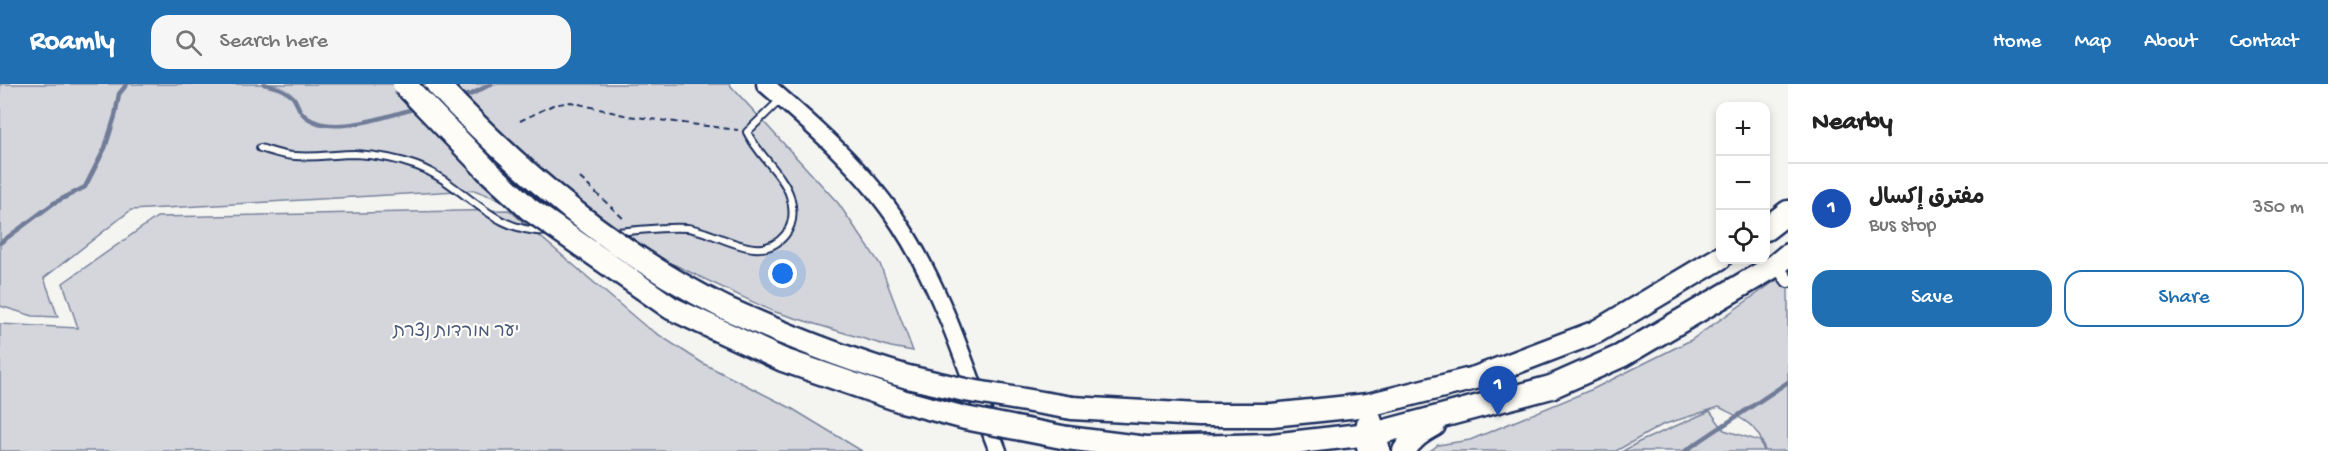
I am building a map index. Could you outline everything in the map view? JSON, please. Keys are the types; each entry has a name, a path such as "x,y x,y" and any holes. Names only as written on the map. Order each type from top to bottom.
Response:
{"highway":[{"path":"404,84 478,161 530,209 671,308 783,360 902,401 965,418 1066,438 1146,448 1372,443 1460,412 1551,387 1621,356 1784,267"},
{"path":"437,84 461,110 537,181 589,222 687,290 776,331 871,366 965,390 1072,408 1199,415 1272,415 1368,405 1474,378 1596,332 1716,260"},
{"path":"1770,226 1788,212"},
{"path":"1404,451 1420,433 1460,412"},
{"path":"1272,445 1297,451"}],"main road":[{"path":"765,84 864,177 901,226 928,275 948,320 998,451"},
{"path":"1368,405 1372,443"}],"lane":[{"path":"593,232 639,231 666,227 688,228 716,235 740,246 764,248 774,244 783,237 792,220 791,199 782,180 747,132 782,99"},
{"path":"260,148 295,156 357,154 401,161 430,172 492,217 510,225 535,232 570,232"}],"path":[{"path":"520,121 553,105 571,102 628,116 747,132"},
{"path":"580,178 639,231"}],"green space":[{"path":"0,84 729,84 838,203 880,264 913,351 891,347 772,311 675,265 474,190 131,210 44,278 58,317 33,316 0,306"},
{"name":"יער מורדות נצרת","path":"509,210 645,326 704,364 791,408 862,451 0,451 0,324 78,328 63,283 157,217"},
{"path":"1788,272 1788,451 1765,451 1758,434 1748,423 1719,407 1662,425 1616,451 1430,451 1438,445 1470,440 1593,389 1691,340"},
{"path":"1710,411 1724,430 1760,441 1764,451 1623,451 1639,442"}],"waterway":[{"path":"0,243 54,203 85,187 105,148 119,94 127,84"},
{"path":"264,84 287,92 293,97 302,113 313,121 326,125 358,123 417,108"},
{"path":"460,97 472,94 491,84"},
{"path":"1685,451 1788,382"}],"place":[{"name":"مفترق إكسال","path":"1498,416"}]}
